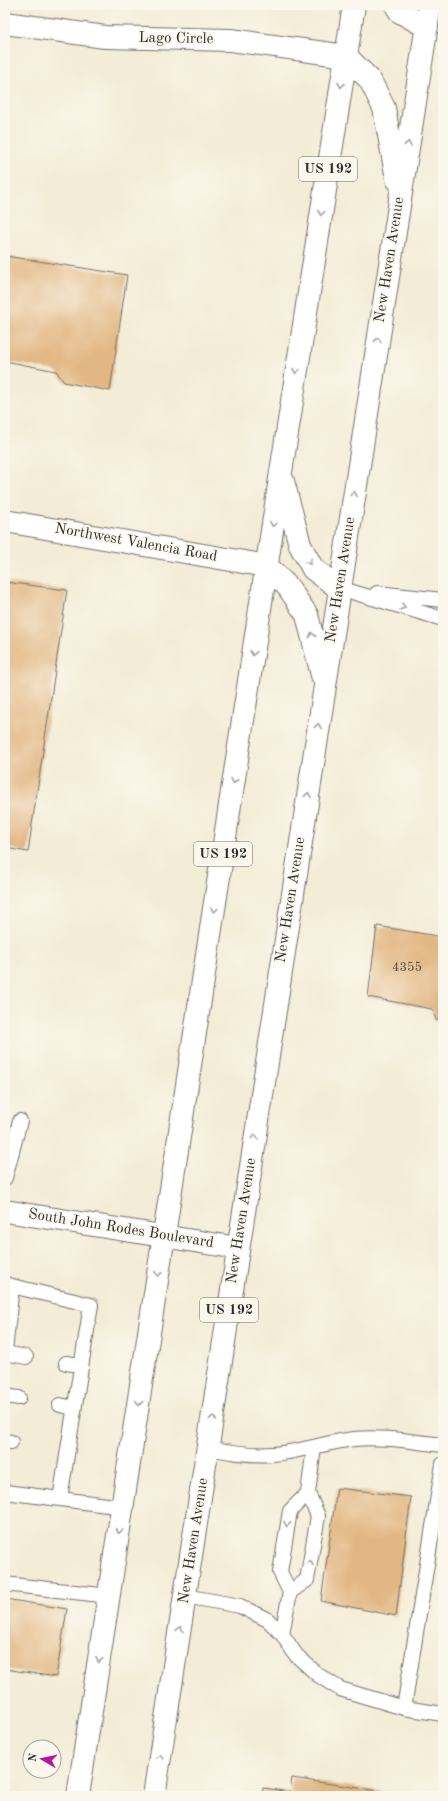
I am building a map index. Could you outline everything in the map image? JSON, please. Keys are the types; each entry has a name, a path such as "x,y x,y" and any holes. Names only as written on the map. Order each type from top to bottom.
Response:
{"main road":[{"name":"US 192","path":"78,1796 354,5"},
{"path":"396,5 400,12 427,27"},
{"name":"New Haven Avenue","path":"154,1796 430,5"},
{"name":"Lago Circle","path":"5,22 105,37 230,40 346,56"},
{"path":"346,56 370,80 384,108 400,196"},
{"path":"281,472 300,546 313,569 339,588"},
{"name":"Northwest Valencia Road","path":"5,521 267,566"},
{"path":"267,566 288,587 307,615 324,686"},
{"name":"South John Rodes Boulevard","path":"5,1211 238,1248"}],"lane":[{"path":"339,588 443,600"},
{"path":"339,588 443,619"},
{"path":"5,1178 20,1121"},
{"path":"26,1356 5,1352 8,1285 91,1305 74,1408 61,1451 60,1499"},
{"path":"66,1362 81,1365"},
{"path":"5,1396 19,1398"},
{"path":"60,1405 74,1408"},
{"path":"208,1448 232,1452 272,1455 314,1447 335,1441 356,1439 378,1439 443,1445"},
{"path":"290,1592 307,1580 318,1516 308,1493 314,1447"},
{"path":"404,1708 443,1464"},
{"path":"5,1492 123,1508"},
{"path":"282,1634 290,1592 280,1572 290,1510 308,1493"},
{"path":"5,1584 109,1596"},
{"path":"185,1596 240,1606 268,1620 282,1634 296,1655 318,1674 340,1688 404,1708 443,1714"}],"building":[{"path":"6,256 127,275 110,391 64,382 56,371 5,361"},
{"path":"5,582 67,590 28,852 5,848"},
{"path":"377,926 443,937 443,1020 436,1020 432,1009 368,997"},
{"path":"337,1488 411,1497 396,1616 321,1601"},
{"path":"5,1599 67,1609 56,1677 5,1669"},
{"path":"292,1778 405,1796 262,1796 263,1788 290,1792"}]}
